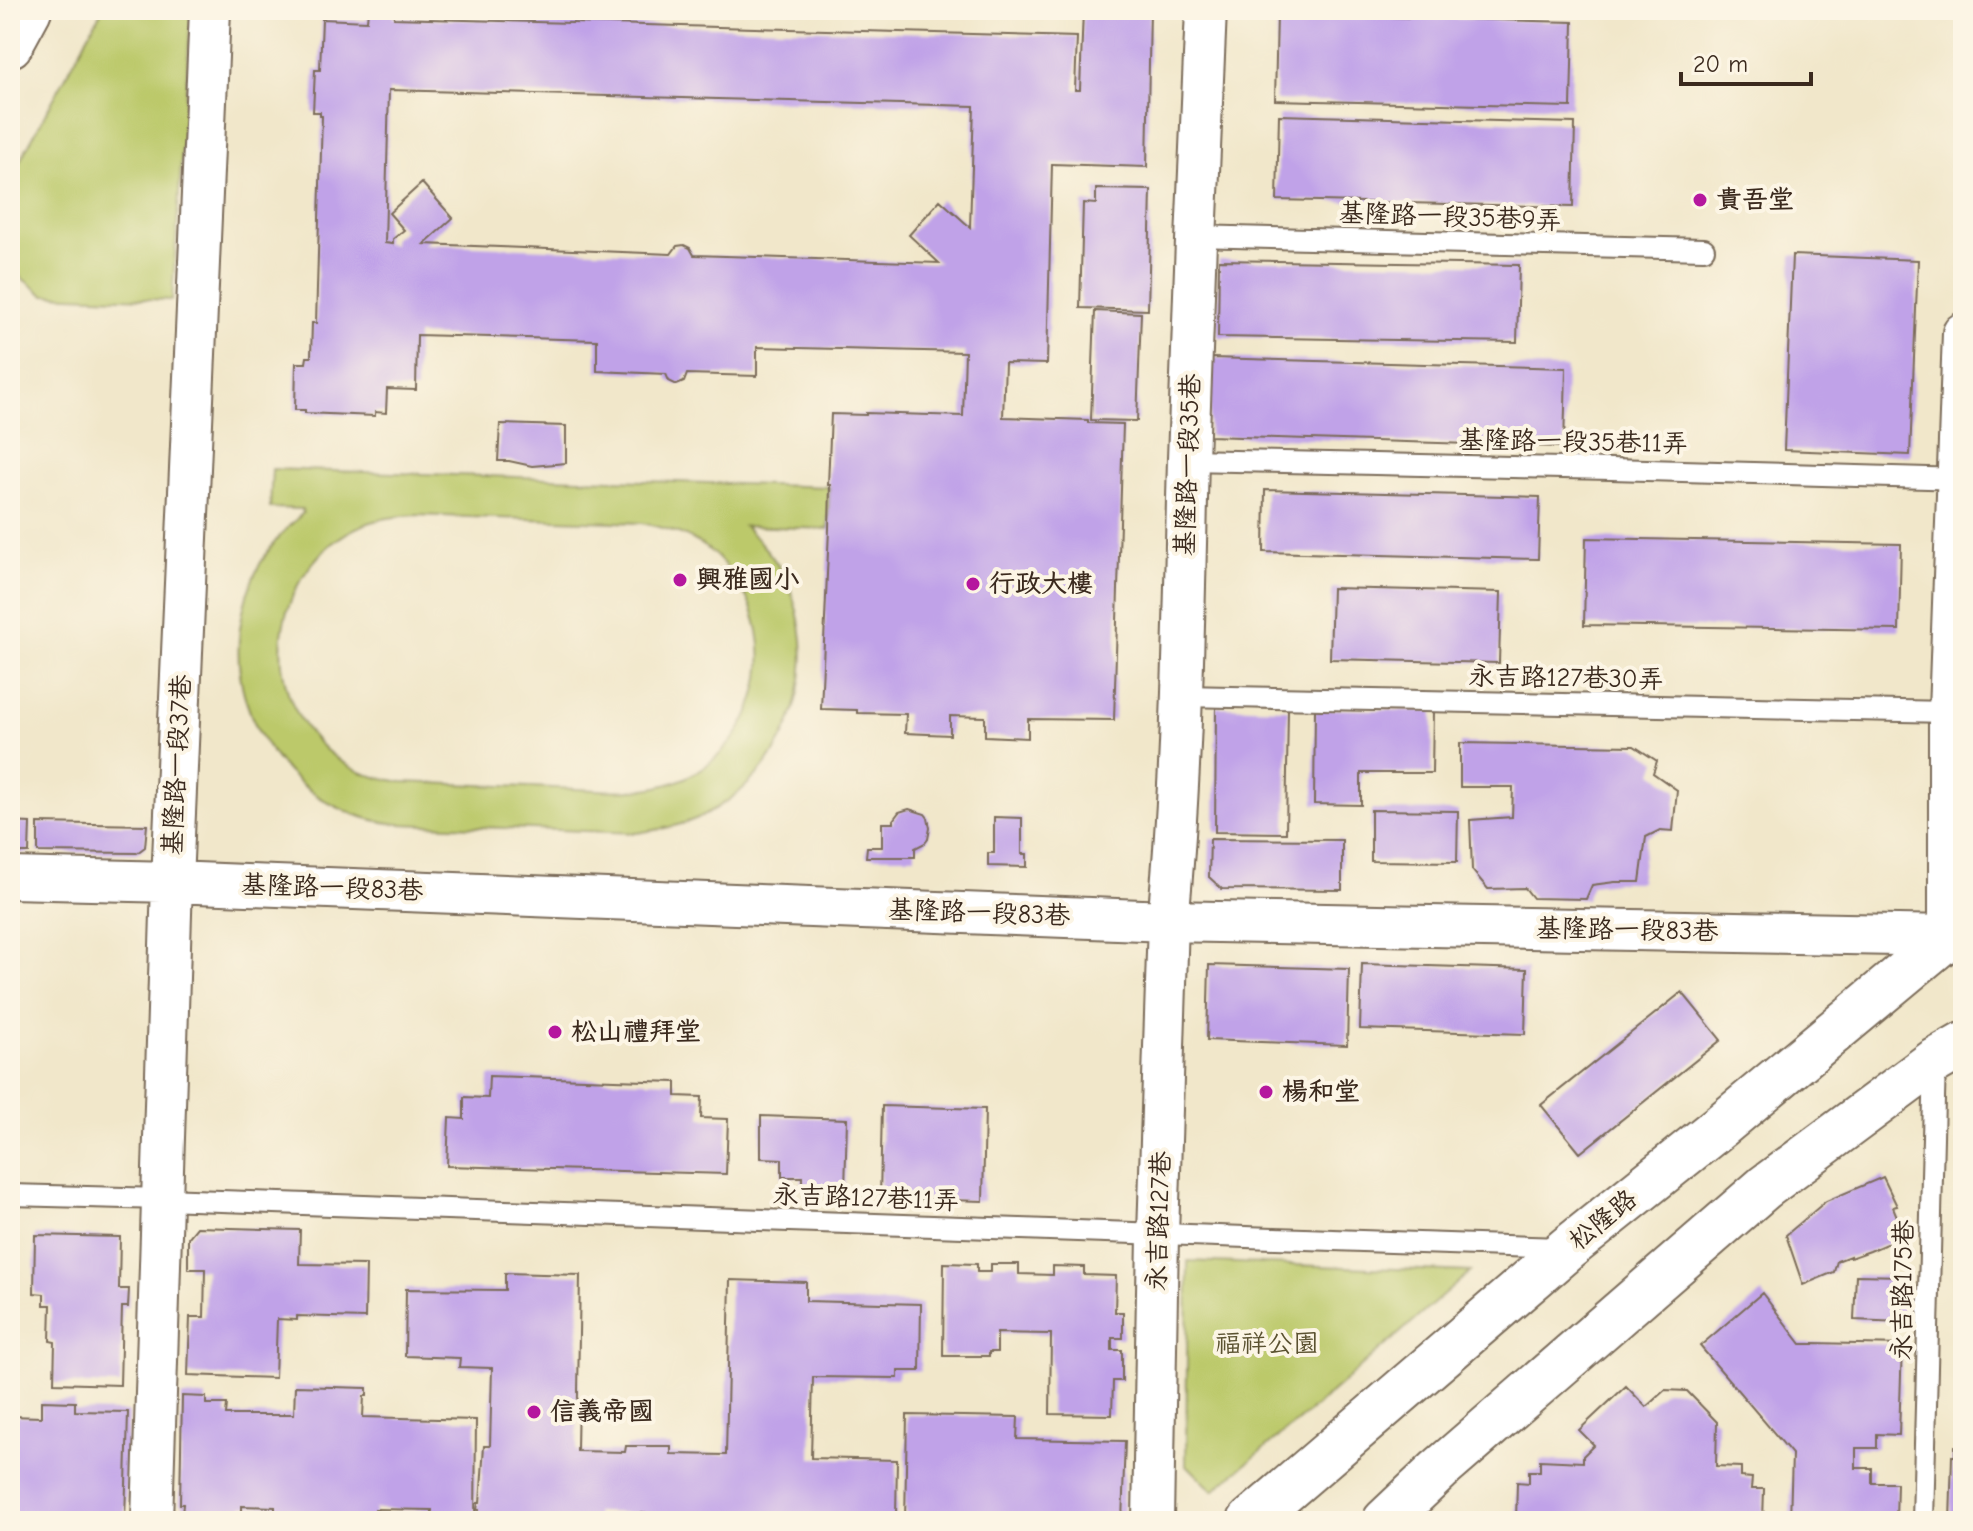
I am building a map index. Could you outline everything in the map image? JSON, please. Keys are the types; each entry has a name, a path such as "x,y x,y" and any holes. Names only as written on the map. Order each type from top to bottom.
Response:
{"street":[{"path":"10,45 29,10"},
{"name":"基隆路一段37巷","path":"152,1521 172,882 210,10"},
{"name":"基隆路一段35巷","path":"1168,921 1182,696 1195,236 1206,10"},
{"path":"1956,932 1949,712 1963,333"},
{"name":"基隆路一段83巷","path":"10,878 1168,921 1956,932"},
{"name":"永吉路127巷","path":"1153,1521 1168,921"},
{"name":"松隆路","path":"1250,1521 1568,1248 1956,932"},
{"path":"1385,1521 1439,1470 1765,1187 1949,1053"}],"lane":[{"name":"基隆路一段35巷9弄","path":"1195,236 1704,249"},
{"name":"基隆路一段35巷11弄","path":"1188,460 1960,479"},
{"name":"永吉路127巷30弄","path":"1182,696 1949,712"},
{"name":"永吉路175巷","path":"1923,1521 1949,1053"},
{"name":"永吉路127巷11弄","path":"10,1195 1568,1248"}],"green space":[{"path":"102,10 191,10 172,300 44,295 10,269 10,179"},
{"path":"272,469 829,487 828,529 744,526 784,576 801,629 803,662 799,694 789,724 774,752 755,777 731,799 687,822 637,833 398,824 363,817 330,804 302,784 277,760 258,731 245,699 239,664 240,628 247,595 269,550 303,513 302,509 270,508","holes":["414,515 642,523 685,536 716,556 748,600 758,631 760,663 755,694 743,723 725,749 700,770 669,784 626,790 402,782 369,775 350,767 326,750 307,729 293,706 284,680 281,652 284,625 292,598 320,554 356,528 382,519"]},
{"name":"福祥公園","path":"1188,1261 1470,1272 1213,1491 1186,1464"}],"building":[{"path":"368,10 394,10 394,18 1077,37 1075,90 1080,90 1083,10 1150,10 1147,167 1052,164 1047,364 1005,363 1003,417 1123,424 1114,720 1028,719 1028,738 985,736 985,717 950,716 950,735 905,733 906,714 821,709 831,414 963,416 965,352 757,347 757,376 687,374 684,382 677,385 669,381 666,374 597,371 597,340 417,335 416,390 387,389 386,413 375,412 375,416 295,410 296,363 306,363 307,357 311,357 312,323 316,323 322,116 320,112 313,112 315,70 320,70 322,19 367,21","holes":["389,90 974,106 970,227 940,200 909,235 939,263 694,255 684,245 677,246 671,254 424,244 453,218 422,183 389,213 404,230 393,239 393,244 385,243"]},
{"path":"1277,14 1573,22 1571,107 1275,100"},
{"path":"1279,115 1575,123 1573,207 1277,200"},
{"path":"1096,189 1151,190 1148,310 1080,308 1083,203 1096,204"},
{"path":"1792,255 1918,260 1910,455 1784,450"},
{"path":"1219,260 1519,265 1517,342 1218,337"},
{"path":"1095,311 1141,313 1137,421 1091,420"},
{"path":"1212,358 1566,368 1564,447 1209,436"},
{"path":"500,424 566,426 566,463 532,466 498,461"},
{"path":"1265,490 1540,497 1538,559 1264,552"},
{"path":"1586,538 1901,544 1899,630 1584,625"},
{"path":"1332,588 1501,592 1499,663 1330,659"},
{"path":"1216,707 1288,709 1286,833 1215,832"},
{"path":"1315,709 1433,711 1432,773 1361,773 1361,805 1314,804"},
{"path":"1460,743 1634,746 1657,761 1653,773 1677,790 1673,831 1660,830 1646,837 1640,882 1592,885 1586,899 1533,898 1525,888 1488,889 1472,870 1470,820 1512,817 1513,787 1460,787"},
{"path":"909,809 925,814 930,828 925,843 915,848 915,857 866,857 867,847 882,847 882,823 893,823 899,812"},
{"path":"1371,810 1458,811 1457,862 1371,861"},
{"path":"994,817 1022,818 1022,854 1027,854 1027,867 988,866 988,853 994,853"},
{"path":"10,822 30,823 29,853 10,853"},
{"path":"38,823 147,825 145,847 137,853 38,852"},
{"path":"1210,839 1342,840 1342,890 1222,889 1209,877"},
{"path":"1362,964 1527,969 1525,1034 1360,1029"},
{"path":"1209,965 1349,969 1347,1045 1207,1040"},
{"path":"1682,992 1721,1040 1580,1153 1541,1105"},
{"path":"489,1076 676,1082 676,1096 702,1097 701,1118 728,1119 726,1174 447,1166 449,1118 464,1119 464,1097 488,1098"},
{"path":"882,1106 985,1109 983,1201 880,1198"},
{"path":"761,1116 847,1119 845,1190 802,1189 802,1177 782,1177 782,1159 761,1158"},
{"path":"1883,1177 1897,1206 1893,1207 1905,1236 1837,1261 1834,1272 1803,1285 1786,1235 1826,1201"},
{"path":"197,1227 300,1230 299,1264 366,1265 365,1318 297,1316 297,1320 277,1319 275,1378 188,1375 190,1317 204,1317 205,1269 188,1269 188,1238"},
{"path":"35,1235 120,1237 119,1289 129,1289 128,1307 122,1307 120,1385 54,1383 55,1342 50,1341 51,1305 44,1305 44,1294 34,1293"},
{"path":"944,1263 977,1264 977,1272 991,1272 991,1264 1019,1264 1019,1274 1053,1275 1053,1266 1084,1267 1084,1275 1116,1276 1115,1312 1123,1312 1123,1338 1112,1338 1112,1350 1122,1350 1122,1381 1113,1381 1112,1415 1050,1414 1051,1334 997,1333 997,1352 989,1352 989,1356 943,1356"},
{"name":"信義帝國","path":"505,1273 580,1275 577,1451 625,1452 626,1446 671,1446 671,1454 726,1455 730,1280 806,1282 806,1301 921,1304 920,1371 898,1371 898,1378 813,1377 811,1458 897,1460 896,1516 900,1516 900,1521 701,1521 701,1515 596,1512 596,1521 479,1521 477,1510 484,1446 490,1446 492,1368 459,1367 460,1358 405,1356 406,1289 505,1290"},
{"path":"1856,1275 1903,1276 1902,1322 1854,1320"},
{"path":"1762,1293 1801,1344 1902,1345 1899,1435 1877,1434 1877,1448 1856,1448 1856,1468 1872,1468 1872,1483 1897,1483 1896,1521 1790,1521 1792,1454 1700,1346"},
{"path":"295,1386 367,1388 363,1417 476,1420 475,1521 432,1521 432,1510 375,1509 375,1520 275,1518 275,1507 242,1506 242,1516 182,1515 182,1396 206,1397 206,1404 227,1404 226,1415 284,1415 294,1414"},
{"path":"1626,1386 1646,1407 1665,1390 1687,1391 1717,1422 1716,1466 1741,1467 1741,1477 1752,1478 1751,1489 1764,1489 1763,1521 1516,1521 1517,1482 1529,1483 1529,1471 1540,1471 1540,1460 1583,1462 1583,1456 1594,1445 1579,1430"},
{"path":"41,1401 75,1402 75,1411 128,1412 125,1521 10,1521 10,1416 41,1417"},
{"path":"907,1415 1018,1417 1017,1439 1125,1441 1122,1521 905,1521"},
{"path":"1955,1446 1963,1446 1963,1521 1950,1521"}],"place":[{"name":"貴吾堂","path":"1700,200"},
{"name":"興雅國小","path":"680,580"},
{"name":"行政大樓","path":"973,584"},
{"name":"松山禮拜堂","path":"555,1032"},
{"name":"楊和堂","path":"1266,1092"},
{"name":"信義帝國","path":"534,1412"}]}
